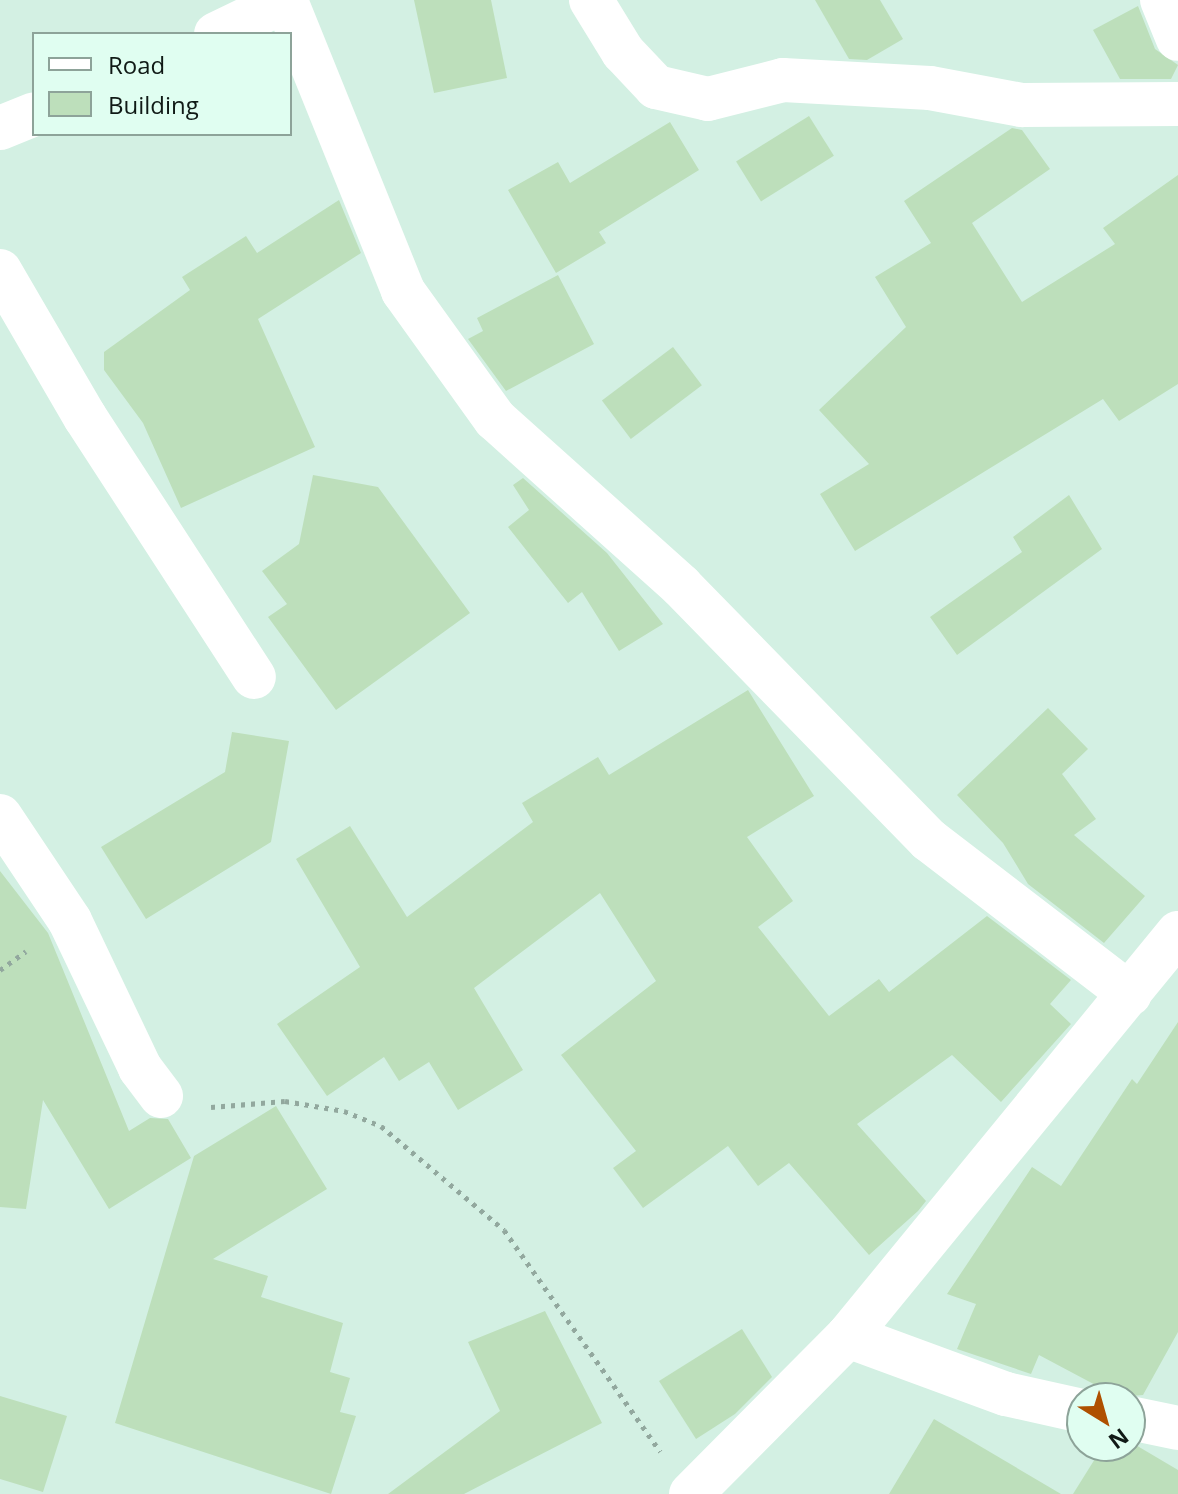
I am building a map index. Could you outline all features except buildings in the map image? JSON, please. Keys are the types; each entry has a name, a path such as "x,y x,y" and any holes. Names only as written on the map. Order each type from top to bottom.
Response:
{"street":[{"path":"220,32 286,0 349,149 384,254 439,346 495,419 681,586 929,840 1130,994"},
{"path":"591,0 623,52 656,87 708,99 783,80 930,88 1022,105 1178,104"},
{"path":"1162,0 1178,39"},
{"path":"0,128 32,115"},
{"path":"0,271 85,417 254,677"},
{"path":"0,816 70,921 140,1068 161,1096"},
{"path":"691,1494 848,1336 1178,933"},
{"path":"848,1336 1006,1394 1066,1407"},
{"path":"1146,1421 1178,1428"}],"path":[{"path":"161,1096 203,1109 285,1101 344,1111 381,1126 504,1230 664,1456"}]}
